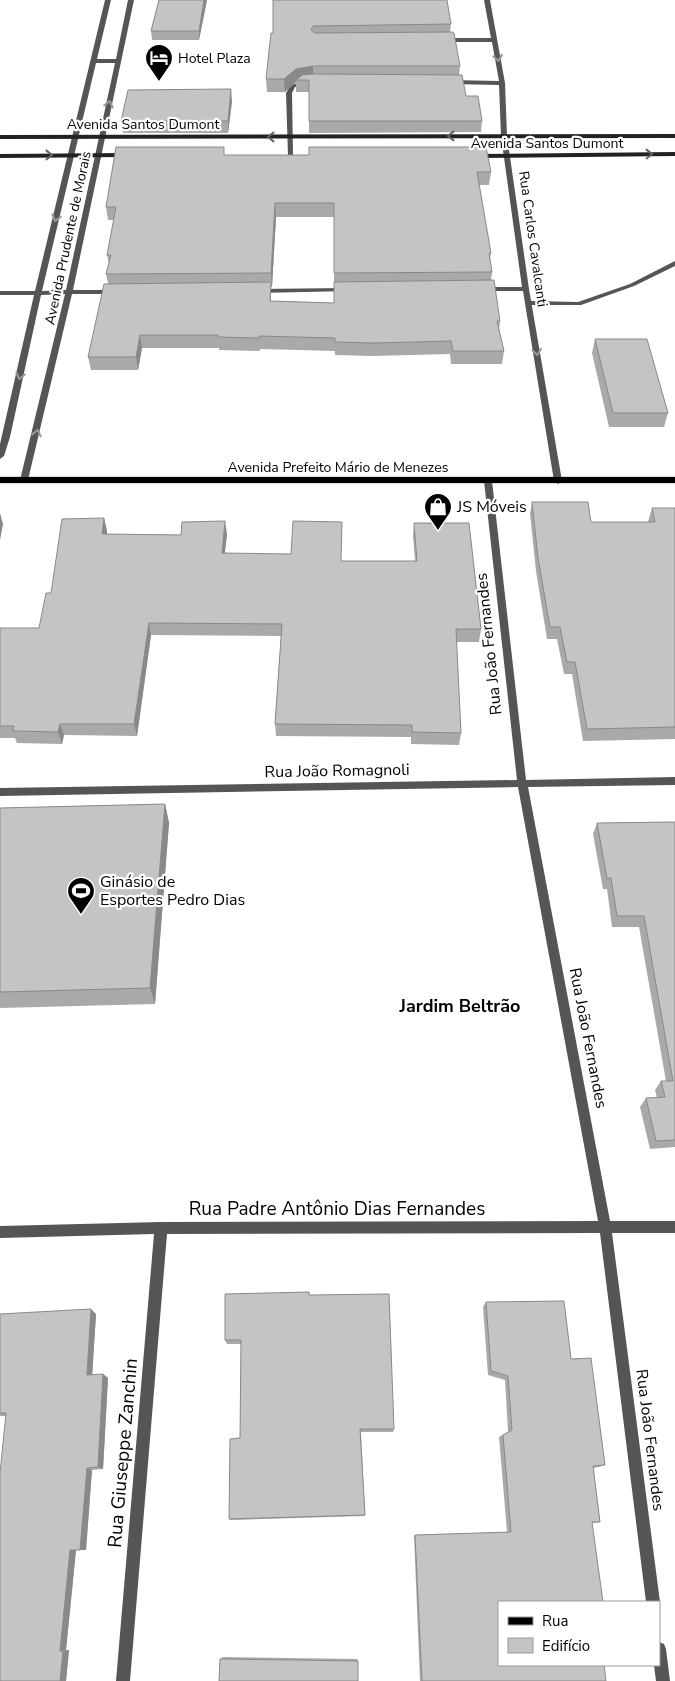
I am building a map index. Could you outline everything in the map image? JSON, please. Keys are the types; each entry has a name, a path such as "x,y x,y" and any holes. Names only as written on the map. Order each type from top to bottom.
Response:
{"main road":[{"name":"Avenida Santos Dumont","path":"0,137 675,136"},
{"name":"Avenida Santos Dumont","path":"468,156 675,154"},
{"name":"Avenida Santos Dumont","path":"0,156 137,155"},
{"path":"280,156 300,156"},
{"name":"Avenida Prefeito Mário de Menezes","path":"0,480 675,480"}],"street":[{"name":"Avenida Prudente de Morais","path":"0,456 108,0"},
{"name":"Avenida Prudente de Morais","path":"24,480 69,292 131,0"},
{"name":"Rua Carlos Cavalcanti","path":"487,0 502,82 504,136 526,289 530,303 558,481"},
{"path":"434,40 494,40"},
{"path":"94,61 118,61"},
{"path":"290,156 289,93 293,86 313,82"},
{"path":"442,82 502,82"},
{"path":"530,303 579,304 632,285 675,263"},
{"path":"477,290 526,289"},
{"path":"248,291 357,290"},
{"path":"0,293 119,292"},
{"name":"Rua João Fernandes","path":"488,481 522,783 605,1227 653,1601"},
{"name":"Rua João Romagnoli","path":"0,792 675,782"},
{"name":"Rua Padre Antônio Dias Fernandes","path":"0,1232 161,1228 675,1227"},
{"name":"Rua Giuseppe Zanchin","path":"123,1681 161,1228"},
{"path":"660,1658 663,1681"}],"building":[{"path":"159,0 204,0 199,31 151,31"},
{"path":"273,0 447,0 451,24 313,26 311,30 315,33 452,32 454,33 460,66 313,66 296,69 284,79 266,79 271,33 273,33"},
{"path":"302,75 462,75 466,96 478,96 482,121 309,121 309,80 296,80"},
{"path":"231,89 228,121 121,121 128,90"},
{"path":"116,147 224,147 224,155 309,155 309,147 486,147 491,172 477,172 491,253 489,253 492,272 334,273 334,203 275,203 271,273 106,274 111,255 107,255 116,207 106,207"},
{"path":"494,280 500,321 497,321 504,351 453,351 451,341 374,343 335,342 335,338 140,335 136,357 88,357 104,284 271,282 270,301 334,303 334,282"},
{"path":"595,339 647,339 668,413 613,413"},
{"path":"532,502 588,502 591,522 655,522 652,508 675,508 675,727 587,729 575,662 567,662 560,627 550,627 538,558"},
{"path":"104,518 102,534 181,535 182,522 225,521 222,553 291,554 293,521 342,522 341,561 417,561 414,523 469,523 481,629 456,629 461,733 412,732 412,725 275,724 282,624 149,623 134,724 60,724 58,732 13,731 14,726 0,726 0,628 39,628 46,593 51,593 62,519"},
{"name":"Ginásio de Esportes Pedro Dias","path":"165,804 150,988 0,992 0,808"},
{"path":"675,822 675,1140 656,1141 646,1098 665,1097 661,1081 673,1081 644,916 617,916 611,878 607,878 597,823"},
{"path":"309,1292 309,1295 389,1294 394,1429 360,1429 365,1515 229,1519 230,1439 240,1438 241,1340 225,1340 225,1294"},
{"path":"564,1301 571,1359 591,1358 605,1465 593,1466 600,1522 592,1522 603,1601 498,1601 498,1666 604,1666 606,1681 422,1681 415,1535 511,1532 503,1435 512,1430 508,1376 491,1371 486,1302"},
{"path":"91,1309 87,1375 103,1374 98,1467 87,1468 80,1550 70,1550 60,1651 63,1651 60,1681 0,1681 0,1473 6,1413 0,1413 0,1314"},
{"path":"220,1659 358,1661 358,1681 219,1681"}],"place":[{"name":"Hotel Plaza","path":"159,82"},
{"name":"JS Móveis","path":"438,531"},
{"name":"Ginásio de Esportes Pedro Dias","path":"81,915"}],"district":[{"name":"Jardim Beltrão","path":"460,1006"}]}
